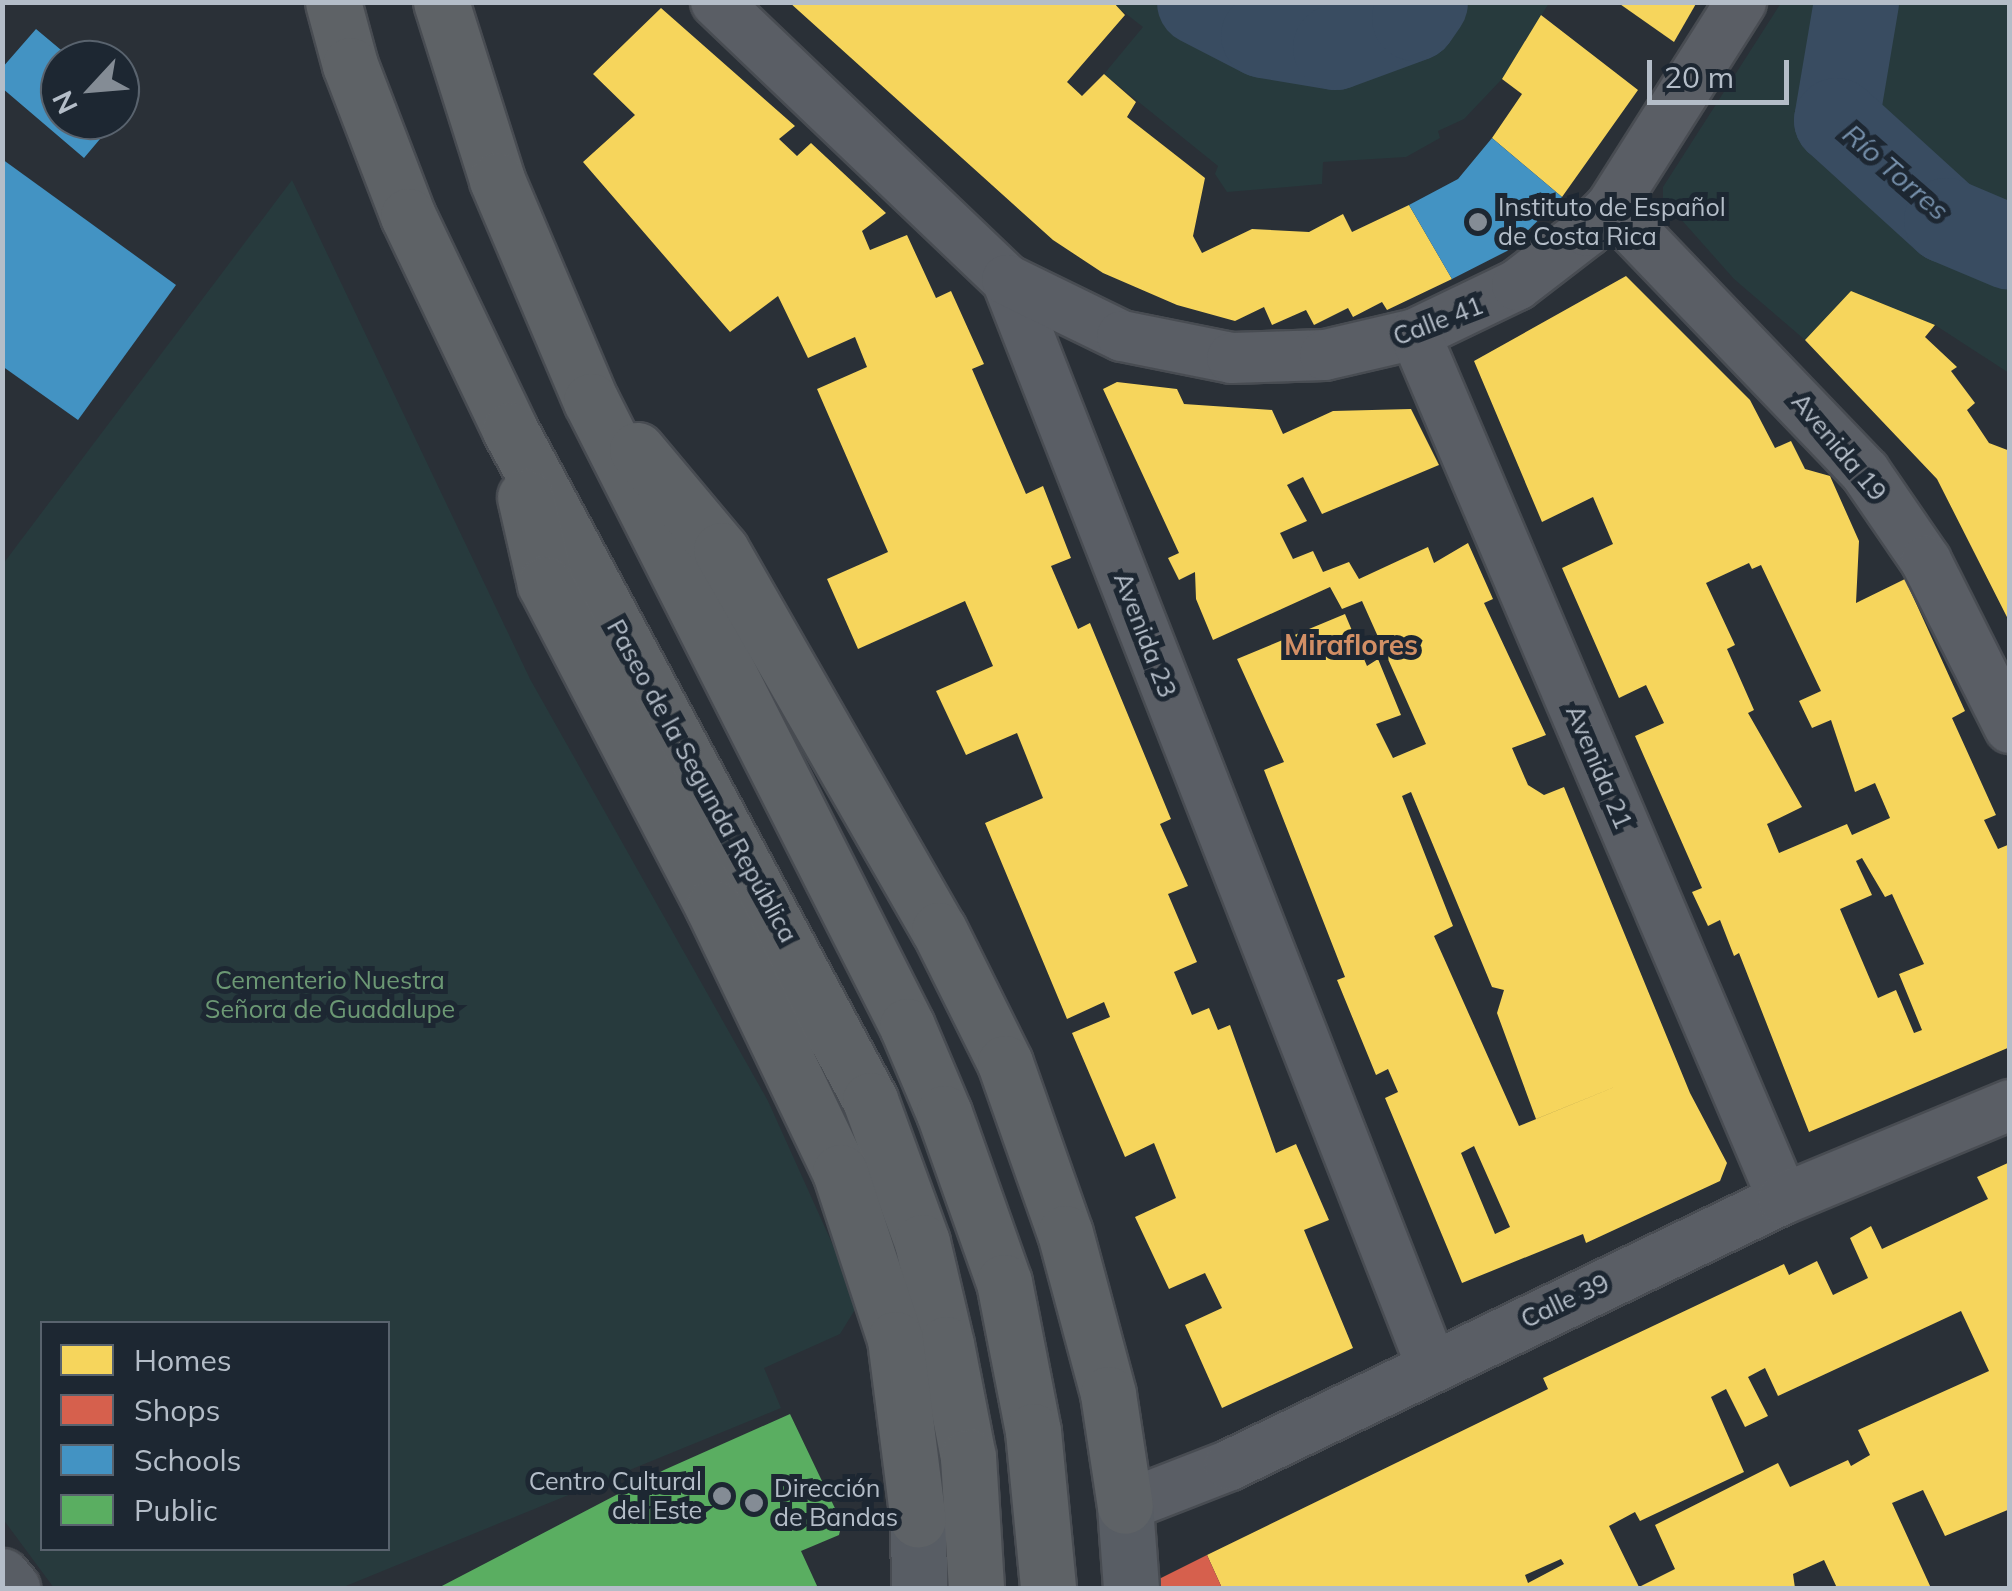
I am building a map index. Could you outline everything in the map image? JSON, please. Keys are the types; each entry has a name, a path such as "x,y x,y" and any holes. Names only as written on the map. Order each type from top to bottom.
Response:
{"highway":[{"name":"Paseo de la Segunda República","path":"333,2 350,65 408,216 510,430 870,1100 922,1242 946,1344 968,1457 976,1588"},
{"path":"440,2 497,180 591,400 907,1026 944,1113 1004,1282 1033,1431 1048,1588"},
{"path":"591,400 721,550 938,930 1004,1064 1066,1233 1108,1394 1125,1506"},
{"path":"510,430 545,584 713,906 840,1172 895,1339 918,1520"}],"main road":[{"path":"1125,1506 1131,1588"},
{"path":"918,1520 919,1588"},
{"path":"2,1576 12,1588"}],"street":[{"name":"Avenida 23","path":"716,2 1006,280 1431,1364"},
{"name":"Calle 41","path":"1006,280 1122,336 1232,358 1325,355 1415,334 1517,286 1611,207 1741,2"},
{"name":"Avenida 19","path":"1611,207 1865,472 1926,561 2010,728"},
{"name":"Avenida 21","path":"1415,334 1783,1199"},
{"name":"Calle 39","path":"1125,1506 1230,1465 1431,1364 1783,1199 2010,1105"}],"green space":[{"path":"1112,3 1549,3 1502,79 1464,119 1438,131 1440,138 1406,157 1323,162 1322,184 1227,192 1215,174 1218,166 1104,74 1143,27"},
{"path":"1781,3 2009,3 2009,373 1935,325 1851,291 1805,340 1734,279 1663,199 1663,187"},
{"name":"Cementerio Nuestra Señora de Guadalupe","path":"292,180 530,679 768,1101 859,1303 840,1334 764,1368 781,1408 341,1588 54,1588 3,1519 3,564"}],"building: Homes":[{"path":"789,2 1113,2 1125,15 1067,82 1082,96 1104,74 1136,102 1127,117 1205,178 1193,236 1202,253 1252,229 1309,232 1343,214 1352,232 1409,205 1452,279 1387,310 1382,302 1353,317 1348,308 1314,325 1306,310 1272,325 1264,307 1235,321 1177,305 1103,273 1053,240"},
{"path":"1617,2 1697,2 1674,42"},
{"path":"661,8 795,126 779,139 797,156 811,143 886,213 862,231 870,250 907,235 936,298 951,291 984,364 972,369 1026,494 1043,486 1071,558 1051,566 1078,629 1090,623 1171,819 1160,824 1188,886 1168,894 1197,962 1174,972 1192,1015 1209,1008 1218,1030 1230,1025 1276,1153 1296,1144 1329,1220 1304,1230 1353,1348 1222,1408 1185,1325 1222,1308 1205,1273 1169,1289 1135,1217 1176,1198 1154,1143 1125,1157 1072,1033 1110,1017 1104,1002 1067,1019 985,823 1043,798 1017,733 966,755 936,691 993,666 965,601 858,649 827,579 888,552 817,389 867,367 855,337 808,358 778,296 730,332 583,162 635,115 593,74"},
{"path":"1541,15 1638,90 1562,197 1492,138 1522,94 1502,79"},
{"path":"1626,276 1750,400 1775,448 1791,441 1805,469 1830,476 1859,541 1856,603 1905,579 1965,711 1952,718 1996,815 1984,820 1998,849 2010,844 2010,1047 1809,1132 1739,953 1734,956 1720,920 1708,926 1692,892 1702,888 1635,736 1664,723 1646,685 1619,698 1562,568 1613,544 1593,497 1542,522 1474,361","holes":["1749,563 1752,569 1761,565 1821,691 1799,701 1812,728 1831,720 1855,792 1875,783 1890,818 1852,835 1847,824 1779,853 1767,824 1802,807 1748,713 1754,710 1727,649 1735,645 1706,583","1862,858 1885,897 1892,894 1924,964 1899,974 1922,1030 1914,1033 1896,990 1878,998 1840,909 1872,895 1856,861"]},
{"path":"1851,291 1935,325 1925,337 1957,367 1951,371 1975,403 1967,410 1989,443 2010,451 2010,623 1937,479 1805,340"},
{"path":"1117,382 1177,389 1184,404 1272,410 1283,434 1333,411 1411,409 1439,465 1322,514 1303,477 1287,485 1307,521 1280,533 1293,559 1313,551 1323,572 1349,562 1359,579 1428,547 1434,563 1468,543 1493,599 1484,603 1546,735 1512,748 1528,785 1544,795 1564,787 1690,1093 1727,1163 1720,1181 1586,1243 1583,1234 1462,1283 1385,1098 1398,1092 1388,1069 1376,1075 1337,980 1345,977 1264,770 1284,762 1237,659 1345,614 1367,666 1378,659 1401,715 1376,724 1393,758 1426,744 1362,601 1342,609 1330,587 1213,640 1196,599 1195,572 1179,580 1168,558 1179,553 1103,389","holes":["1411,792 1492,987 1504,990 1497,1013 1536,1119 1644,1075 1519,1126 1434,936 1453,926 1402,796","1474,1146 1510,1227 1495,1234 1461,1153"]},
{"path":"2010,1162 2010,1509 1945,1536 1923,1490 1892,1503 1931,1588 1837,1588 1824,1560 1793,1574 1795,1588 1222,1588 1207,1555 1548,1389 1543,1378 1784,1264 1789,1275 1817,1261 1833,1295 1868,1278 1850,1238 1871,1226 1882,1249 1988,1199 1977,1177","holes":["1961,1311 1989,1371 1858,1430 1870,1455 1851,1466 1848,1460 1790,1487 1778,1463 1655,1525 1675,1569 1639,1587 1609,1526 1635,1512 1640,1521 1744,1472 1711,1397 1726,1389 1745,1427 1768,1416 1748,1377 1765,1368 1778,1396","1561,1559 1564,1564 1528,1583 1525,1575"]}],"building: Shops":[{"path":"1207,1555 1222,1588 1154,1588 1151,1583"}],"building: Schools":[{"path":"36,29 49,40 40,40 40,120 2,88 2,68"},
{"name":"Instituto de Español de Costa Rica","path":"1492,138 1562,197 1507,251 1452,279 1409,205 1458,179"},
{"path":"63,140 99,140 84,158"},
{"path":"2,159 176,285 78,420 2,366"}],"building: Public":[{"name":"Centro Cultural del Este","path":"790,1414 842,1523 839,1535 801,1551 818,1588 438,1588 664,1470"}],"waterway":[{"name":"Río Torres","path":"1199,2 1263,35 1335,47 1414,18 1425,2"},
{"name":"Río Torres","path":"1856,2 1836,120 1946,220 2010,247"}],"place":[{"name":"Instituto de Español de Costa Rica","path":"1478,222"},
{"name":"Centro Cultural del Este","path":"722,1496"},
{"name":"Dirección de Bandas","path":"754,1503"}],"district":[{"name":"Miraflores","path":"1351,645"}]}
